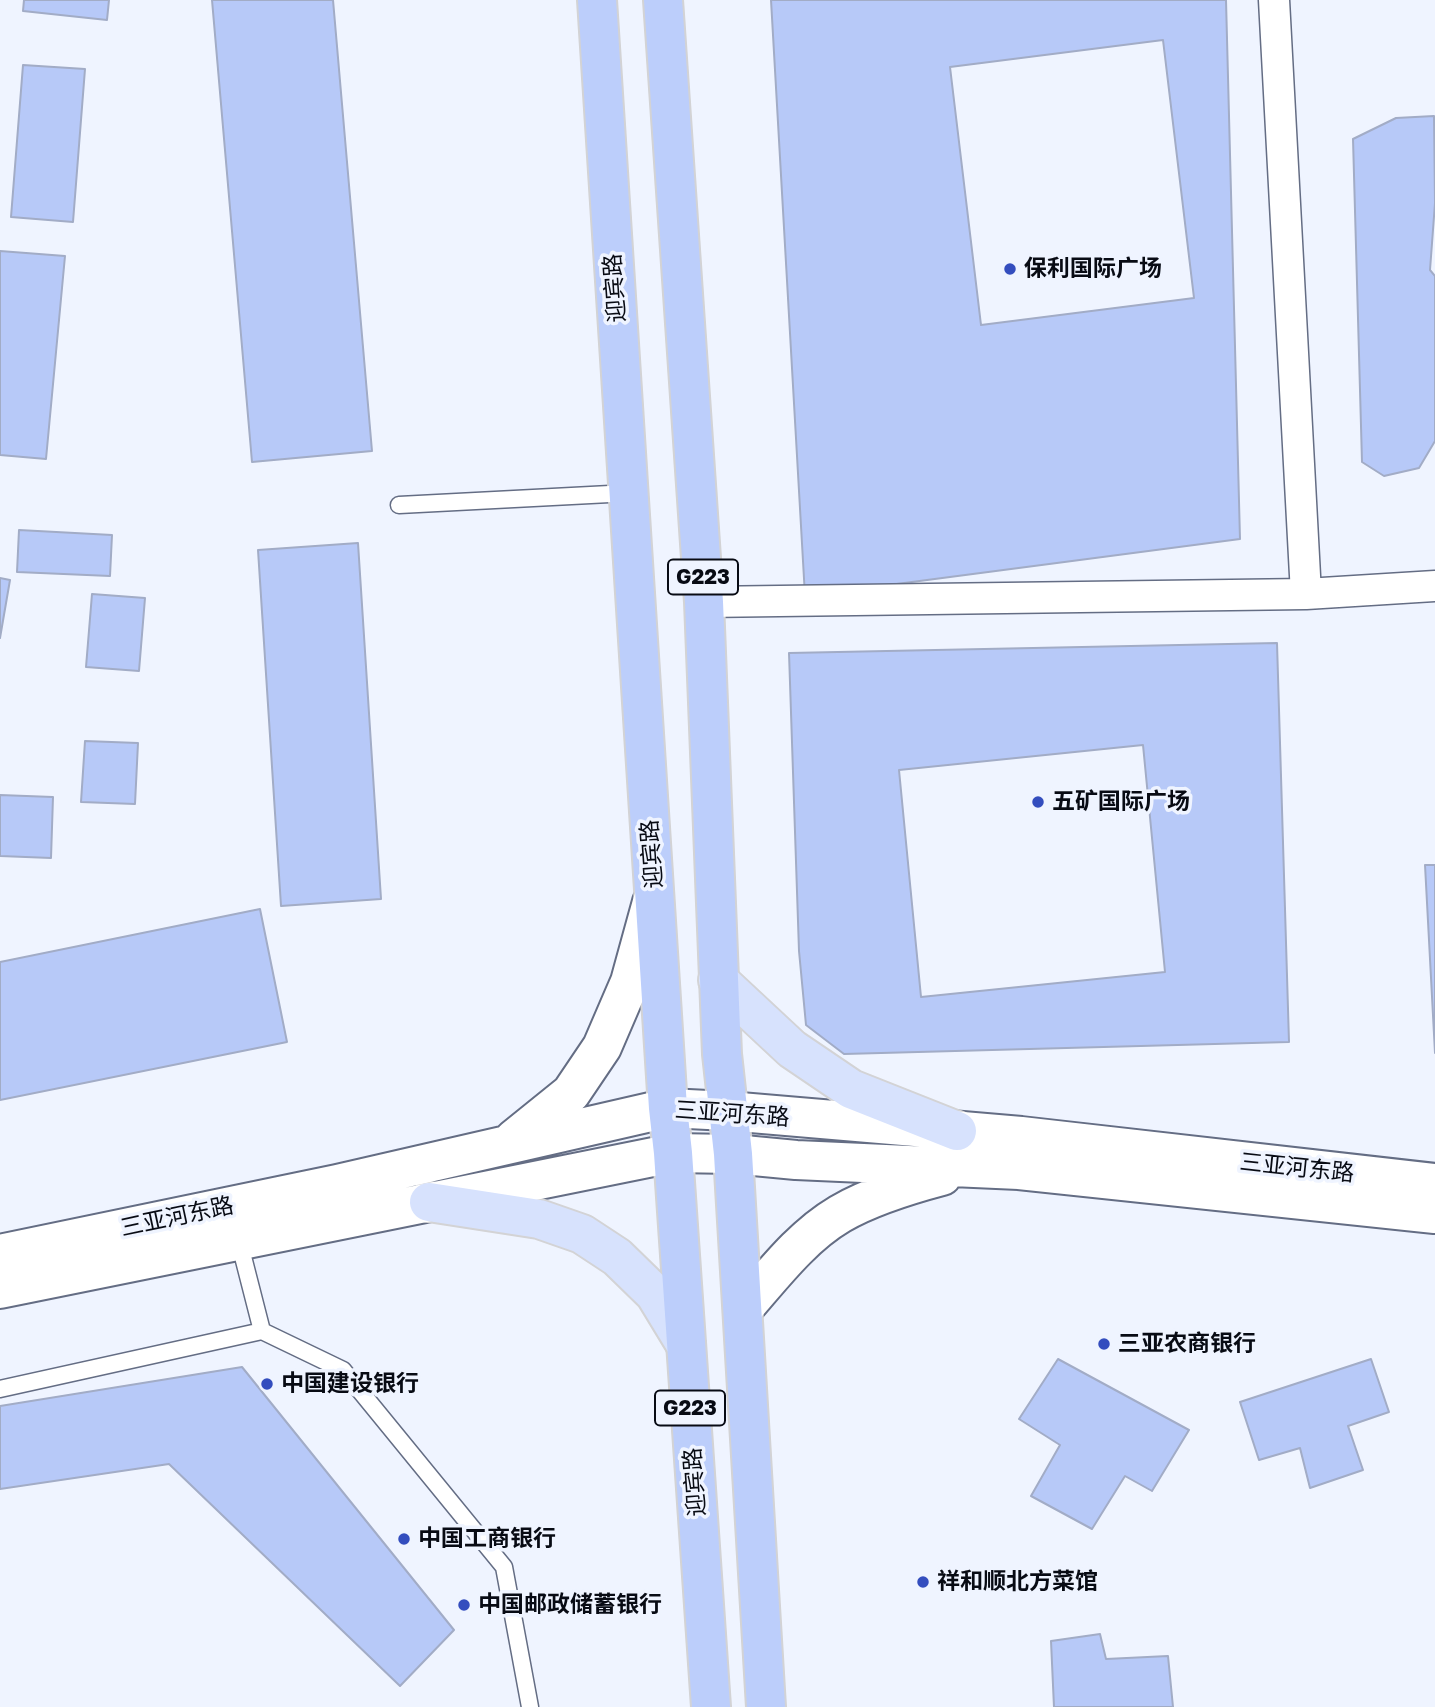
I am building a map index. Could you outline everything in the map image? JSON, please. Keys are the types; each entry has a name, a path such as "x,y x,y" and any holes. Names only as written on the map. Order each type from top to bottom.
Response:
{"highway":[{"name":"迎宾路","path":"597,0 668,1108 710,1707"},
{"name":"G223","path":"663,0 704,602 722,1054 733,1154 766,1707"}],"main road":[{"path":"507,1145 570,1093 602,1046 631,982 655,893"},
{"path":"718,980 792,1049 851,1089 957,1131"},
{"name":"三亚河东路","path":"0,1254 337,1184 668,1108 1021,1136 1435,1183"},
{"name":"三亚河东路","path":"0,1289 673,1153 1020,1170 1435,1214"},
{"path":"743,1309 796,1249 840,1214 903,1186 972,1168"},
{"path":"429,1202 539,1219 582,1234 617,1257 655,1294 686,1345"}],"street":[{"path":"1274,0 1307,594"},
{"path":"704,602 1307,594 1435,586"}],"lane":[{"path":"399,505 629,493"},
{"path":"239,1241 262,1331"},
{"path":"0,1389 262,1331 343,1370 504,1567 530,1707"}],"building":[{"path":"24,0 109,0 107,20 23,11"},
{"path":"212,0 333,0 372,451 252,462"},
{"name":"保利国际广场","path":"771,0 1226,0 1240,539 805,596"},
{"path":"1163,40 1194,298 981,325 950,67"},
{"path":"23,65 85,69 73,222 11,217"},
{"path":"1434,116 1435,203 1430,270 1435,276 1435,441 1419,468 1384,476 1362,462 1353,139 1396,118"},
{"path":"0,251 65,256 46,459 0,455"},
{"path":"19,530 112,535 110,576 17,572"},
{"path":"358,543 381,899 281,906 258,550"},
{"path":"0,578 10,580 0,638"},
{"path":"92,594 145,598 139,671 86,667"},
{"name":"五矿国际广场","path":"1277,643 1289,1042 844,1054 806,1025 799,951 789,653"},
{"path":"85,741 138,743 135,804 81,802"},
{"path":"1143,745 1165,972 921,997 899,770"},
{"path":"0,795 53,797 51,858 0,856"},
{"path":"1425,865 1435,865 1435,1053"},
{"path":"260,909 287,1042 0,1100 0,962"},
{"path":"1058,1359 1189,1430 1152,1491 1125,1476 1092,1529 1031,1496 1060,1445 1019,1419"},
{"path":"1371,1359 1389,1412 1348,1426 1363,1470 1310,1488 1300,1448 1259,1460 1240,1402"},
{"path":"242,1367 454,1630 400,1686 169,1464 0,1489 0,1406"},
{"path":"1100,1634 1106,1659 1168,1656 1173,1707 1054,1707 1051,1641"}],"place":[{"name":"保利国际广场","path":"1010,269"},
{"name":"五矿国际广场","path":"1038,802"},
{"name":"三亚农商银行","path":"1104,1344"},
{"name":"中国建设银行","path":"267,1384"},
{"name":"中国工商银行","path":"404,1539"},
{"name":"祥和顺北方菜馆","path":"923,1582"},
{"name":"中国邮政储蓄银行","path":"464,1605"}]}
